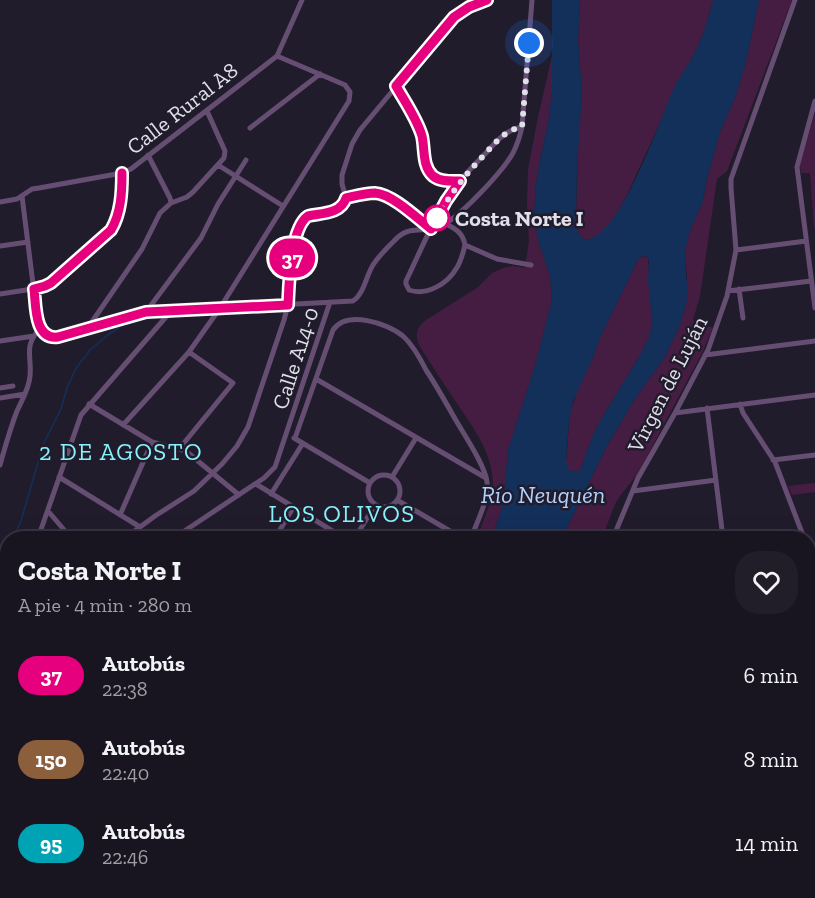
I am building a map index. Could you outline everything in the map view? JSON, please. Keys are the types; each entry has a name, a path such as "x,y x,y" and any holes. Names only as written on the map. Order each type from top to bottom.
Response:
{"street":[{"path":"123,425 189,352 220,308 349,101 348,88 345,85 277,56 302,0"},
{"path":"135,531 187,496 213,473 237,446 248,427 282,330 288,305 291,262 301,222 308,216 337,210 343,205 346,198 342,175 352,144 365,124 454,17 469,7 487,0"},
{"name":"Calle A14-0","path":"185,531 256,484 275,467 330,302 356,300 377,259 404,232 431,229 446,224 471,202 516,148 522,127 532,0"},
{"name":"Virgen de Luján","path":"616,531 638,478 705,355 728,291 736,250 732,174 795,0"},
{"name":"Calle Rural A8","path":"0,202 10,201 32,189 122,173 131,169 277,56"},
{"path":"250,128 320,74"},
{"path":"396,86 421,132 426,166 430,172 439,179 460,181"},
{"path":"815,101 797,167 815,308"},
{"path":"87,329 142,249 160,213 171,203 194,192 224,158 225,151 207,111"},
{"path":"446,224 461,233 465,245 456,268 436,288 417,292 410,290 407,288 406,280 446,201 460,181 500,138 522,127"},
{"path":"148,156 171,203"},
{"path":"146,312 201,238 218,204 246,160"},
{"path":"218,165 283,206"},
{"path":"0,294 34,289 51,283 111,230 118,213 122,173"},
{"path":"346,198 376,193 385,196 431,229"},
{"path":"22,196 40,328 46,335 53,337 146,312 330,302"},
{"path":"736,250 806,241"},
{"path":"0,246 28,242"},
{"path":"465,245 497,259 531,265"},
{"path":"728,291 812,277"},
{"path":"739,289 742,318"},
{"path":"41,531 77,423 85,409 172,310"},
{"path":"295,438 336,326 341,322 366,320 397,332 417,352 487,479 487,493 474,531"},
{"path":"0,465 30,378 29,349 40,328"},
{"path":"0,341 34,336"},
{"path":"705,355 815,341"},
{"path":"179,449 233,383 189,352"},
{"path":"316,379 487,479"},
{"path":"0,388 13,386"},
{"path":"0,398 25,394"},
{"path":"675,412 815,395"},
{"path":"89,404 152,442 187,452 239,495"},
{"path":"740,404 773,460 801,531"},
{"path":"707,408 722,531"},
{"path":"287,433 370,483"},
{"path":"392,477 416,438"},
{"path":"120,515 152,442"},
{"path":"271,494 303,443"},
{"path":"773,460 815,454"},
{"path":"382,475 392,477 399,485 397,500 389,506 375,505 368,494 370,483 382,475"},
{"path":"59,477 140,527"},
{"path":"633,491 716,480"},
{"path":"256,484 332,531"},
{"path":"397,500 450,531"},
{"path":"359,531 375,505"},
{"path":"279,531 293,508"},
{"path":"48,511 65,531"}],"shaded area":[{"path":"580,0 713,0 697,48 627,195 604,232 585,240 578,232 576,216 582,93 578,39"},
{"path":"759,0 792,0 727,171 717,179 700,296 693,320 713,328 638,473 615,504 605,531 565,531 607,446 635,399 665,357 679,327 686,305 686,246 703,201 720,132 736,95 746,62"},
{"path":"552,56 552,91 536,184 534,215 538,240 550,276 552,300 535,366 508,450 503,504 494,531 480,531 493,485 489,461 474,429 419,345 417,331 426,320 477,288 492,273 513,266 525,268 529,241 528,169"},
{"path":"815,113 814,228 810,173 801,173 800,165"},
{"path":"643,256 648,257 652,325 649,337 600,421 581,468 573,472 568,469 566,463 570,413 578,388 637,261"},
{"path":"815,483 815,492 792,495 788,486"}],"water":[{"name":"Río Neuquén","path":"552,0 580,0 578,39 582,93 576,216 578,232 585,240 599,234 612,220 625,199 674,88 700,42 713,0 759,0 746,62 736,95 720,132 703,201 688,238 685,263 688,294 686,305 665,357 635,399 607,446 565,531 494,531 503,504 508,450 535,366 552,300 550,276 538,240 534,215 536,184 552,91","holes":["643,256 647,256 648,280 652,325 649,337 600,421 581,468 573,472 568,468 566,459 573,401 637,261"]}],"waterway":[{"path":"16,531 43,445 61,409 76,368 91,349 119,328"}],"bus line":[{"name":"37","path":"122,173 118,213 111,230 51,283 34,289 40,328 46,335 58,337 146,312 288,305 291,262 301,222 308,216 337,210 346,198 376,193 394,201 431,229 460,181 439,179 430,172 426,166 421,132 396,86 454,17 469,7 487,0"}],"place":[{"name":"Costa Norte I","path":"437,218"}],"district":[{"name":"2 DE AGOSTO","path":"121,452"},
{"name":"LOS OLIVOS","path":"342,514"}],"route":[{"path":"437,218 453,191 474,165 505,134 522,127 529,43"}]}
